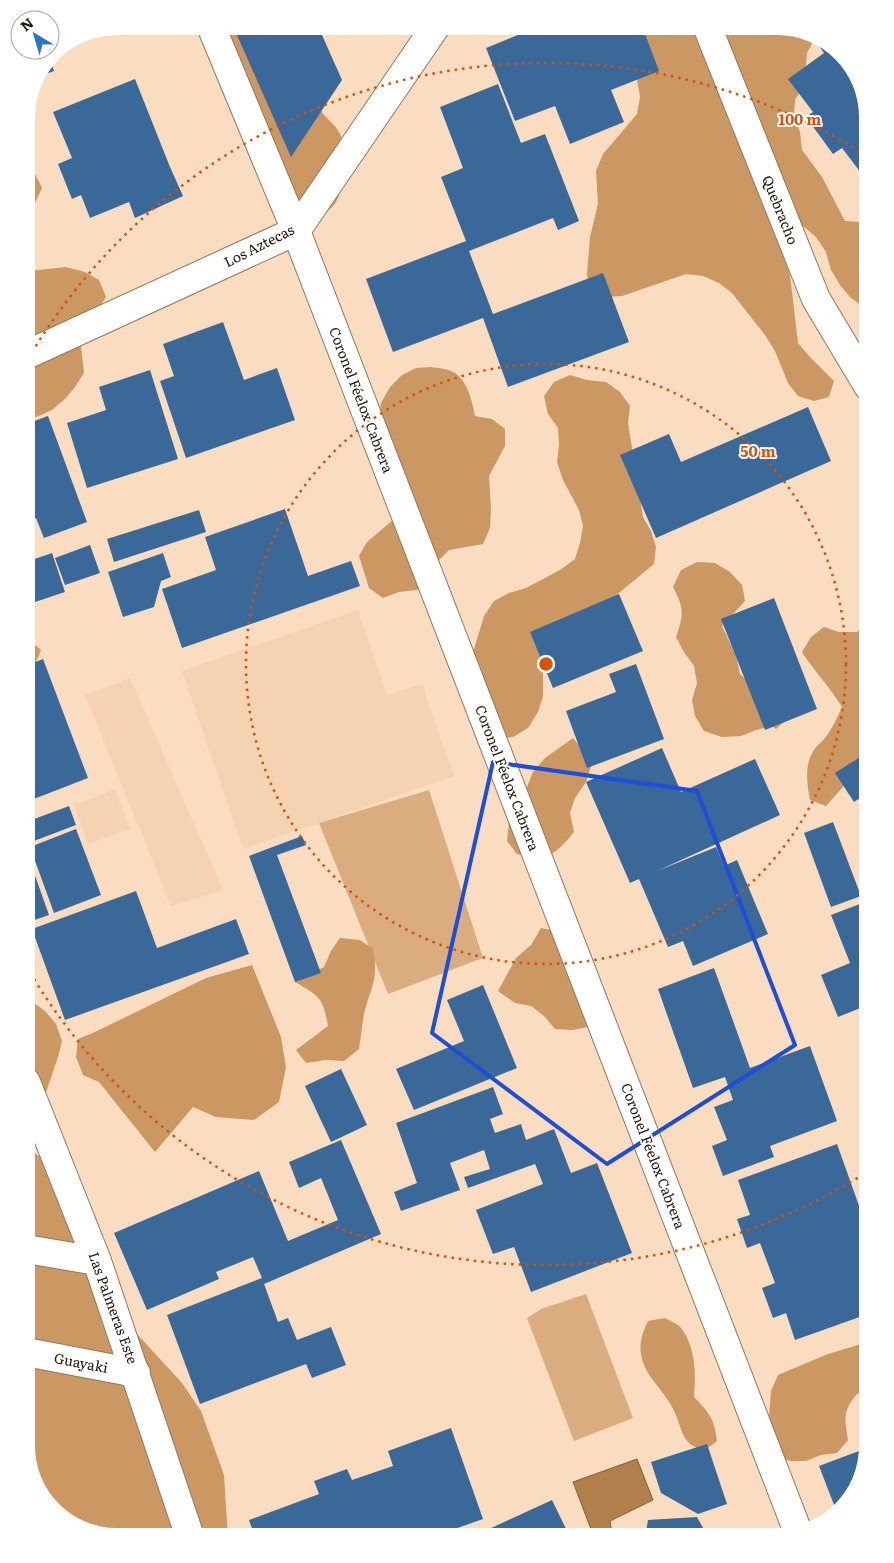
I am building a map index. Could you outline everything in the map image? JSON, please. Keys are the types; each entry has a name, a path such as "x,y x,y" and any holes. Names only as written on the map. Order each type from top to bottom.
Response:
{"street":[{"name":"Coronel Féelox Cabrera","path":"215,35 296,231 795,1525"},
{"name":"Los Aztecas","path":"35,350 296,231 430,35"},
{"name":"Quebracho","path":"711,35 816,299 859,371"},
{"name":"Las Palmeras Este","path":"35,1105 96,1261 136,1373 187,1528"},
{"path":"35,1251 96,1261"},
{"name":"Guayaki","path":"35,1354 136,1373"}],"highlighted area":[{"path":"493,762 697,791 795,1045 607,1164 432,1033"}],"shaded area":[{"path":"223,35 294,35 319,107 340,134 344,158 343,178 336,202 331,208 312,221 297,218"},
{"path":"540,35 782,35 812,43 807,53 804,85 795,100 794,116 800,132 802,150 822,177 845,221 859,222 859,304 840,285 831,270 826,252 816,237 803,226 785,227 778,243 790,275 798,343 834,381 829,397 814,401 798,396 788,383 775,351 765,335 732,293 719,283 703,276 686,274 622,296 605,297 589,290 587,274 590,237 598,204 596,171 603,154 637,114 640,97 637,79"},
{"path":"35,174 42,188 35,203"},
{"path":"66,267 85,272 99,280 106,297 80,338 84,373 65,399 52,410 36,417 35,417 35,270"},
{"path":"431,367 455,373 466,387 471,398 475,416 492,419 505,429 505,446 489,476 490,528 483,544 449,550 437,562 417,590 399,592 383,598 369,588 359,556 367,542 394,519 379,420 381,403 390,387 402,375 416,368"},
{"path":"570,375 587,380 606,382 620,392 630,406 628,423 643,517 651,531 656,547 654,564 614,597 543,662 543,696 538,712 528,728 513,737 497,739 465,664 474,649 484,616 494,601 509,593 526,588 560,570 575,559 583,526 579,510 563,480 557,462 558,428 548,414 544,396 554,382"},
{"path":"697,562 715,563 730,572 742,585 745,601 722,626 736,656 740,674 787,719 776,729 772,726 741,736 722,737 704,731 695,716 692,700 697,683 694,666 676,637 682,611 673,587 681,570"},
{"path":"358,610 387,695 422,684 454,776 243,849 182,671"},
{"path":"824,627 839,632 857,632 859,630 859,772 850,779 826,806 810,800 807,781 808,768 814,750 830,731 842,707 802,652 811,637"},
{"path":"35,645 41,650 35,665"},
{"path":"130,678 223,890 171,906 85,695"},
{"path":"573,738 583,750 591,766 586,782 575,798 570,813 574,832 550,855 536,857 517,854 507,841 509,822 518,809 533,772 545,758"},
{"path":"115,789 130,829 88,844 74,805"},
{"path":"429,790 483,958 388,994 319,823"},
{"path":"541,928 564,933 575,994 586,1008 589,1027 572,1030 555,1029 544,1016 531,1006 515,1003 498,991 516,958 531,945"},
{"path":"340,938 360,940 373,949 375,960 375,976 364,1014 359,1049 344,1061 325,1060 306,1063 296,1050 328,1026 319,998 295,982 324,967 331,951"},
{"path":"252,965 281,1037 286,1067 279,1102 254,1120 216,1117 193,1107 155,1152 99,1082 83,1075 76,1057 78,1039 206,978"},
{"path":"35,1004 45,1011 56,1024 62,1041 42,1104 35,1106"},
{"path":"35,1153 51,1166 120,1306 137,1334 182,1383 201,1411 224,1475 227,1528 112,1528 91,1524 63,1508 43,1482 38,1467 35,1446"},
{"path":"586,1294 633,1418 574,1441 527,1318 541,1309"},
{"path":"665,1318 680,1327 690,1344 694,1361 694,1397 708,1412 713,1421 717,1441 704,1451 687,1441 671,1405 646,1370 643,1362 641,1341 648,1321"},
{"path":"859,1345 859,1394 852,1400 847,1410 848,1440 837,1453 821,1455 806,1461 791,1461 774,1457 767,1443 771,1391 778,1375 828,1354"},
{"path":"637,1459 653,1500 610,1521 611,1528 591,1528 573,1482"}],"building":[{"path":"237,35 322,35 342,80 291,157"},
{"path":"518,35 645,35 659,71 611,90 624,122 570,144 555,106 515,121 486,48"},
{"path":"820,48 839,63 855,91 859,117 859,170 842,148 833,154 806,117 813,112 788,79 824,53"},
{"path":"135,79 183,196 135,218 129,202 90,218 81,195 72,199 58,164 72,158 53,112"},
{"path":"498,84 521,143 545,134 579,221 558,230 553,218 469,251 493,314 603,273 629,342 508,387 483,318 393,352 366,279 466,241 441,177 463,168 440,107"},
{"path":"223,322 244,380 277,368 295,420 186,458 160,381 174,376 163,344"},
{"path":"150,370 178,459 87,488 67,423 106,410 99,387"},
{"path":"808,407 831,461 656,538 620,455 669,434 681,462"},
{"path":"48,416 87,522 44,538 35,518 35,421"},
{"path":"285,509 308,576 351,561 360,586 182,648 162,589 216,570 205,537"},
{"path":"199,510 206,532 114,562 107,539"},
{"path":"90,545 100,573 65,585 55,558"},
{"path":"52,553 65,592 35,602 35,559"},
{"path":"163,553 171,577 161,581 154,607 123,617 108,572"},
{"path":"619,594 643,651 553,688 530,632"},
{"path":"774,598 817,709 765,730 721,619"},
{"path":"43,659 88,778 35,799 35,662"},
{"path":"636,664 664,739 587,768 566,711 616,692 609,674"},
{"path":"662,748 681,792 755,759 780,815 657,871 716,847 724,866 737,860 768,934 693,966 683,941 668,947 639,879 630,883 586,782"},
{"path":"859,758 859,799 854,802 835,773"},
{"path":"69,806 76,825 35,841 35,819"},
{"path":"833,822 859,891 859,897 831,907 804,833"},
{"path":"76,829 101,895 54,913 35,861 35,845"},
{"path":"302,836 306,845 277,855 321,973 295,982 249,856"},
{"path":"35,876 49,915 35,920"},
{"path":"136,891 157,948 236,919 249,954 65,1020 35,937 35,928"},
{"path":"859,904 859,1009 838,1017 821,975 850,963 831,915"},
{"path":"714,968 750,1068 810,1046 837,1121 770,1146 774,1157 723,1176 712,1146 727,1140 714,1107 733,1100 725,1077 693,1088 658,989"},
{"path":"483,985 517,1068 414,1110 396,1069 464,1041 447,1000"},
{"path":"341,1069 367,1125 331,1142 305,1086"},
{"path":"493,1087 503,1114 490,1119 495,1133 521,1124 526,1140 554,1129 571,1173 597,1163 632,1253 531,1292 514,1247 493,1254 476,1210 543,1184 532,1156 535,1164 468,1188 464,1177 490,1169 484,1150 450,1163 460,1190 401,1211 394,1192 417,1183 396,1123"},
{"path":"341,1140 381,1234 264,1284 278,1322 288,1318 297,1340 331,1327 346,1365 312,1378 306,1364 200,1404 167,1315 262,1278 253,1257 216,1272 219,1279 147,1310 114,1233 259,1171 288,1241 338,1220 321,1178 299,1188 289,1162"},
{"path":"837,1144 859,1206 859,1317 795,1340 786,1313 773,1318 762,1288 775,1283 760,1243 747,1248 737,1219 750,1215 738,1180"},
{"path":"451,1428 483,1519 458,1528 252,1528 249,1520 319,1494 314,1481 347,1469 352,1480 393,1466 388,1451"},
{"path":"707,1444 727,1504 698,1514 661,1493 651,1462"},
{"path":"858,1451 855,1472 851,1482 834,1505 819,1466"},
{"path":"552,1500 566,1528 491,1528"},
{"path":"697,1517 703,1528 647,1528 648,1520"}]}
